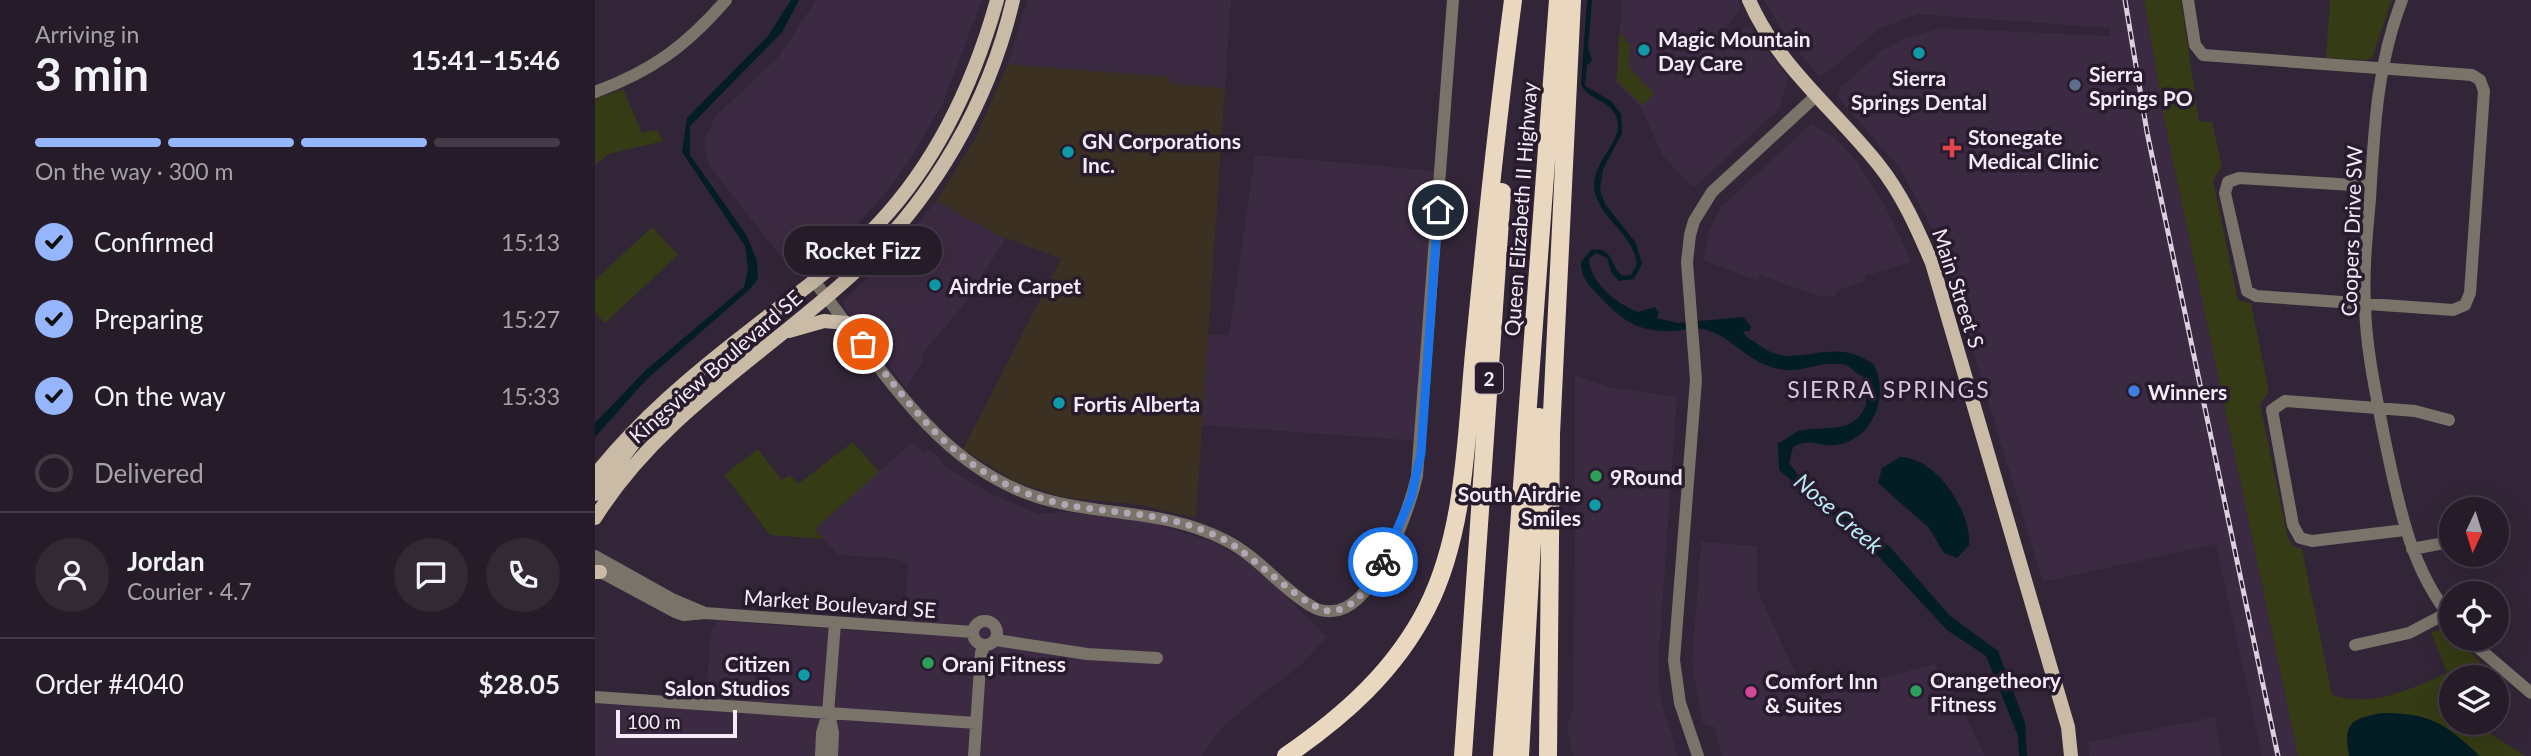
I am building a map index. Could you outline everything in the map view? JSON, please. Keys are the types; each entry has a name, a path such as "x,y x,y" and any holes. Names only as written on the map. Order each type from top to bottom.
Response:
{"highway":[{"path":"1286,756 1347,711 1395,660 1428,607 1449,546 1459,486 1494,150 1513,0"},
{"name":"Queen Elizabeth II Highway","path":"1463,756 1513,0"},
{"name":"Queen Elizabeth II Highway","path":"1502,756 1558,0"},
{"path":"1548,756 1551,434 1572,0"},
{"path":"1520,756 1553,179 1556,31"}],"main road":[{"name":"Kingsview Boulevard SE","path":"595,475 659,404 814,281 879,224 913,183 942,138 968,85 997,0"},
{"name":"Kingsview Boulevard SE","path":"595,518 645,452 686,413 880,248 940,171 983,91 1013,0"},
{"name":"Main Street S","path":"1748,0 1779,51 1886,176 1915,223 1932,263 2065,716 2071,756"},
{"path":"781,333 824,321 847,323"},
{"path":"595,494 647,426 659,404"}],"street":[{"path":"814,281 932,431 953,452 988,476 1019,491 1055,502 1141,513 1200,528 1252,556 1313,607 1328,612 1345,608 1364,590 1388,553 1417,476 1453,0"},
{"path":"2188,0 2195,45 2203,55 2472,75 2483,85 2470,293 2465,305 2453,310 2250,294 2243,281 2225,193 2228,182 2239,177 2370,186"},
{"name":"Coopers Drive SW","path":"2402,0 2381,69 2370,186 2364,303 2378,407 2405,530 2412,549 2439,598"},
{"path":"595,92 633,76 677,51 720,2"},
{"path":"1697,756 1680,703 1674,660 1695,403 1694,338 1687,250 1694,220 1703,205 1732,171 1817,95"},
{"path":"2405,530 2312,541 2300,538 2293,525 2271,414 2275,406 2285,401 2378,407 2428,413 2449,420"},
{"path":"2412,549 2439,544"},
{"name":"Market Boulevard SE","path":"595,555 672,598 705,613"},
{"name":"Market Boulevard SE","path":"597,571 684,615 705,613 973,632"},
{"path":"2355,646 2409,634 2439,620"},
{"path":"974,756 981,653 990,642 997,631 990,622 977,624 973,632 976,641 990,642 1087,654 1157,658"},
{"path":"821,756 822,733 828,713 835,623"},
{"path":"2483,651 2531,693"},
{"path":"595,697 976,723"},
{"path":"828,713 833,733 831,756"}],"shaded area":[{"path":"816,0 982,0 943,103 911,158 889,189 857,225 796,276 711,168 706,155 705,140 715,117 779,56"},
{"path":"1027,0 1231,0 1225,88 1168,83 1168,77 1008,64"},
{"path":"1622,0 1738,0 1741,8 1718,37 1750,26 1788,78 1780,108 1696,186 1691,186 1663,156 1641,108 1616,82"},
{"path":"1764,0 2144,0 2166,128 2298,756 2262,756 2216,544 2043,582 1941,245 1901,170 1837,96 1839,89 1880,52 1903,39 1941,28 2110,36 2109,28 1918,14 1879,29 1829,71 1819,76 1785,36"},
{"path":"1008,64 1169,77 1169,83 1225,88 1196,518 1141,505 1063,497 1014,481 963,449 1061,259 998,235 936,201 975,139"},
{"path":"1811,124 1835,138 1857,162 1887,210 1912,262 1865,276 1866,280 1836,291 1837,296 1819,296 1760,275 1758,281 1703,260 1709,231 1720,208"},
{"path":"1255,155 1437,171 1417,441 1202,425 1207,335 1229,335"},
{"path":"936,201 1006,238 965,303 923,353 922,362 906,388 855,323 843,301 897,249"},
{"path":"1575,376 1608,387 1677,397 1658,666 1660,697 1678,756 1573,756 1567,726 1574,704"},
{"path":"912,442 925,453 929,449 943,462 942,465 991,494 1039,514 1064,512 1145,521 1214,542 1244,560 1271,582 1327,637 1301,665 1249,704 1220,730 1201,756 595,756 595,701 705,708 711,629 718,621 904,634 908,564 896,559 838,555 815,529"},
{"path":"1701,542 1757,546 1757,589 1807,699 1934,664 1948,681 1985,756 1722,756 1714,726 1709,727 1702,722 1692,664"},
{"path":"2215,717 2222,756 2089,756 2088,742"}],"green space":[{"path":"2144,0 2181,0 2199,121 2212,122 2222,167 2213,180 2238,300 2251,303 2269,392 2260,404 2288,538 2293,546 2302,549 2332,695 2377,698 2439,676 2439,735 2493,735 2525,756 2298,756 2166,128"},
{"path":"2330,0 2392,0 2372,58 2326,58"},
{"path":"1619,35 1625,36 1625,43 1630,43 1629,67 1654,94 1642,105 1617,81"},
{"path":"623,89 642,133 657,130 663,141 609,154 595,165 595,99"},
{"path":"652,227 678,255 605,323 595,312 595,280"},
{"path":"853,442 879,472 815,529 823,539 770,535 724,475 758,449 782,480 790,475 798,484"},
{"path":"2439,630 2439,651 2468,651 2483,665 2444,665 2431,632"}],"water":[{"path":"791,0 799,0 782,32 690,126 690,155 747,236 757,261 758,279 646,380 595,437 595,423 645,371 744,287 748,269 745,246 682,152 687,118 768,36"},
{"name":"Nose Creek","path":"1587,0 1592,0 1588,48 1592,61 1587,65 1585,86 1611,101 1621,114 1622,133 1603,169 1600,190 1605,204 1636,243 1642,264 1634,279 1619,281 1611,272 1607,258 1596,253 1589,259 1594,276 1606,292 1638,312 1655,307 1659,313 1657,318 1678,323 1743,317 1751,326 1750,331 1743,331 1746,336 1773,353 1787,356 1843,352 1858,356 1874,365 1880,390 1874,415 1868,426 1848,442 1835,445 1809,442 1799,444 1793,447 1789,463 1800,477 1891,548 1950,616 1998,651 2025,723 2027,756 2019,756 2018,736 1986,656 1947,630 1871,548 1779,470 1778,443 1799,431 1838,427 1860,416 1866,403 1863,376 1842,364 1795,370 1775,368 1755,360 1719,335 1703,329 1659,331 1640,327 1616,313 1584,278 1581,262 1591,250 1608,254 1623,276 1631,275 1637,264 1630,245 1596,196 1596,173 1612,144 1618,126 1613,111 1581,85"},
{"path":"1900,457 1913,459 1926,466 1938,476 1958,503 1965,517 1969,545 1957,558 1944,553 1929,528 1878,483 1882,468"},
{"path":"2381,713 2398,713 2425,718 2439,724 2439,735 2456,735 2480,756 2349,756 2348,730 2362,718"}],"railway":[{"path":"2125,0 2147,132 2278,756"}],"way so far":[{"path":"863,344 923,422 953,452 988,476 1019,491 1084,508 1161,516 1200,528 1252,556 1296,595 1313,607 1328,612 1345,608 1353,602 1383,562"}],"place":[{"name":"Magic Mountain Day Care","path":"1644,50"},
{"name":"Sierra Springs Dental","path":"1919,53"},
{"name":"Sierra Springs PO","path":"2075,85"},
{"name":"Stonegate Medical Clinic","path":"1952,148"},
{"name":"GN Corporations Inc.","path":"1068,152"},
{"name":"Airdrie Carpet","path":"935,285"},
{"name":"Rocket Fizz","path":"863,344"},
{"name":"Winners","path":"2134,391"},
{"name":"Fortis Alberta","path":"1059,403"},
{"name":"9Round","path":"1596,476"},
{"name":"South Airdrie Smiles","path":"1595,505"},
{"name":"Oranj Fitness","path":"928,663"},
{"name":"Citizen Salon Studios","path":"804,675"},
{"name":"Orangetheory Fitness","path":"1916,691"},
{"name":"Comfort Inn & Suites","path":"1751,692"}],"district":[{"name":"SIERRA SPRINGS","path":"1889,389"}],"route":[{"path":"1383,562 1411,498 1421,453 1438,210"}]}
